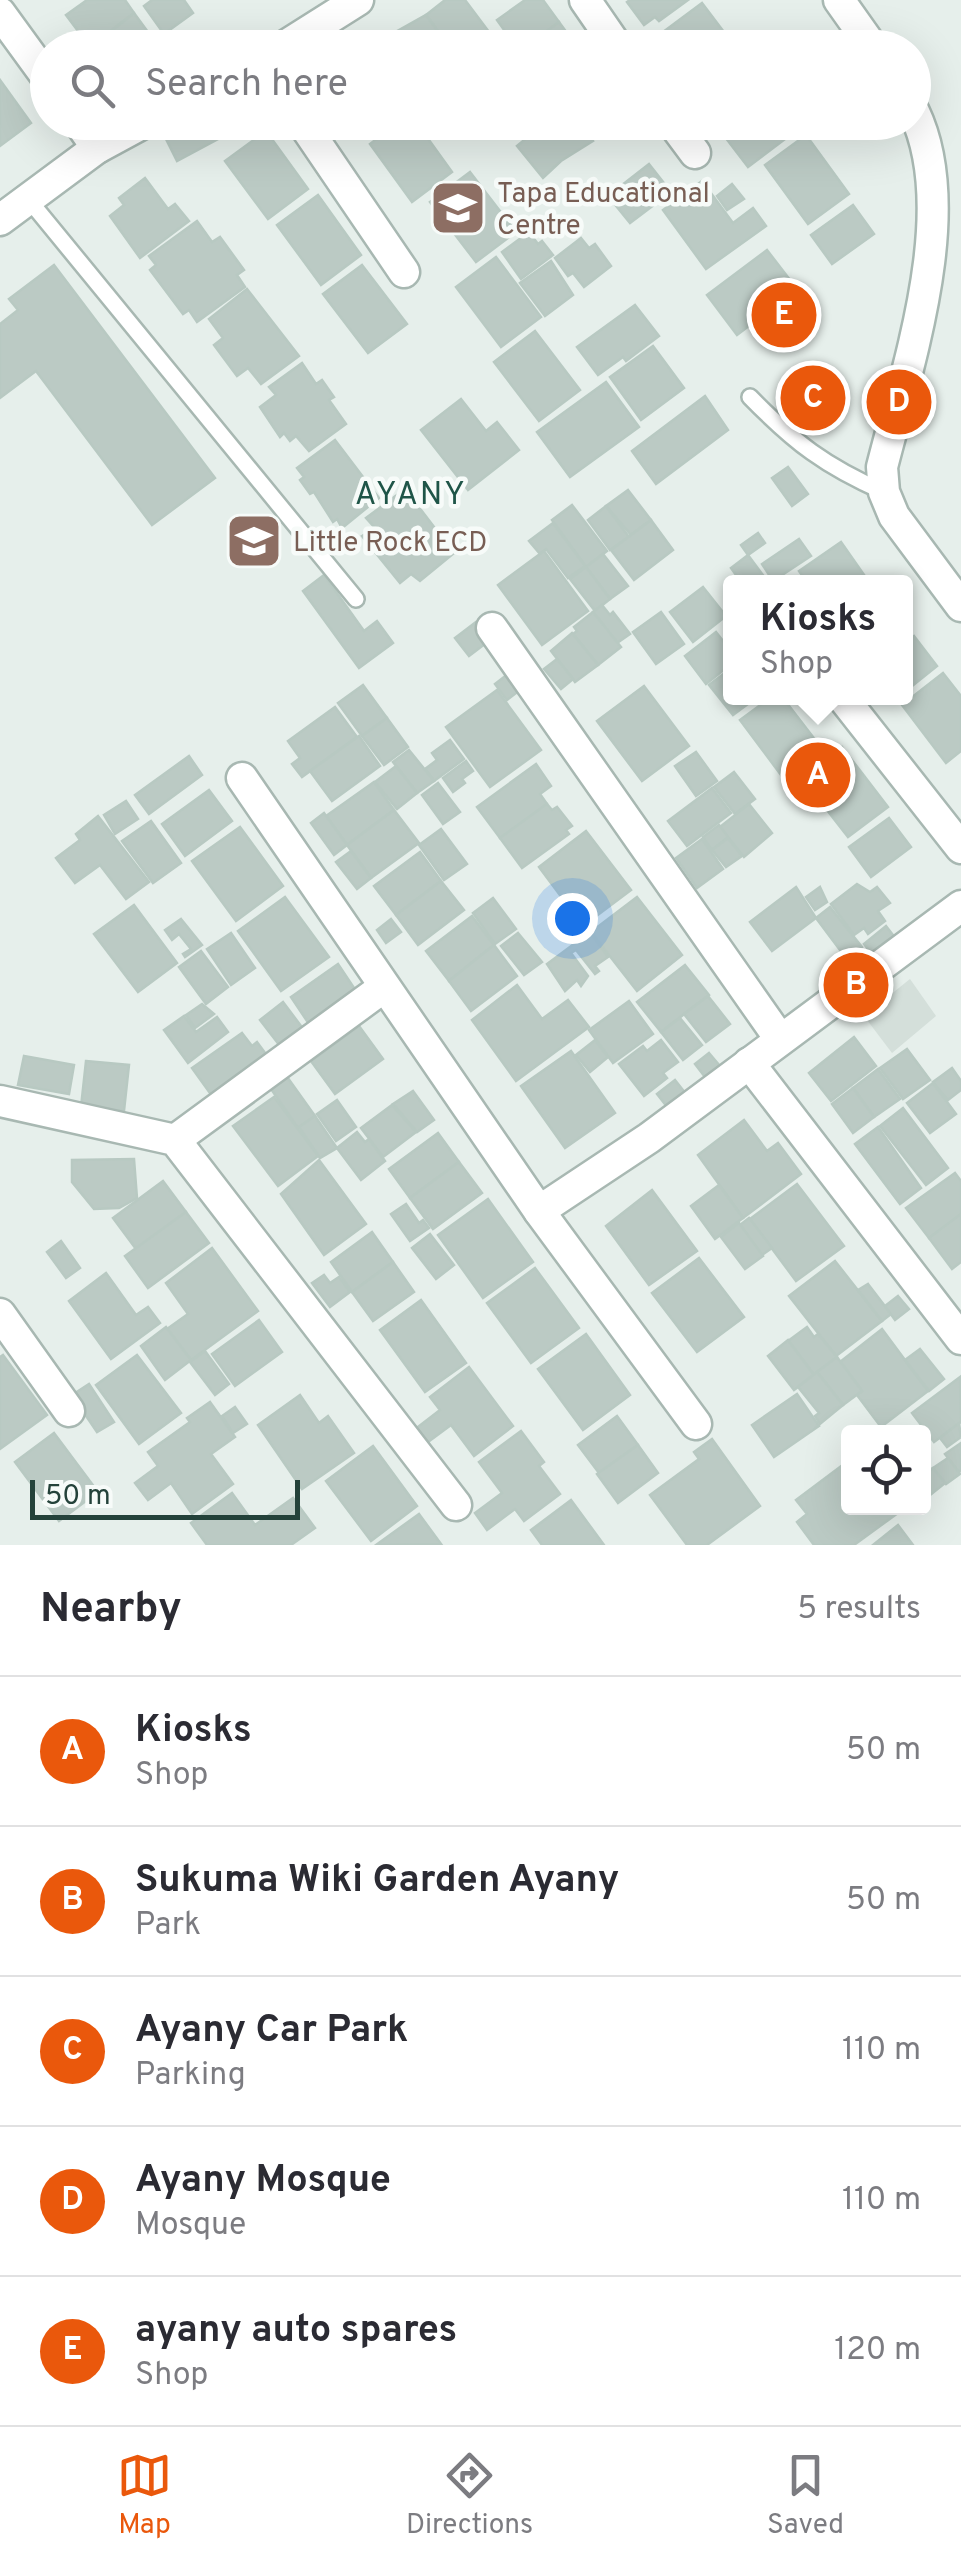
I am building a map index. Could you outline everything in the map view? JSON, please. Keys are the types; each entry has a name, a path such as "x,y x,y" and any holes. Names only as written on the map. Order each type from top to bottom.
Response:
{"street":[{"path":"310,30 358,0"},
{"path":"586,0 606,30"},
{"path":"839,0 861,30"},
{"path":"0,12 30,54"},
{"path":"91,140 97,148"},
{"path":"0,220 112,140"},
{"path":"314,140 404,272"},
{"path":"686,140 696,153"},
{"path":"924,140 934,184 933,246 882,467 884,492 894,516 961,606"},
{"path":"492,628 780,1038"},
{"path":"849,705 961,848"},
{"path":"242,778 539,1211 696,1424"},
{"path":"539,1211 649,1138 961,906"},
{"path":"175,1140 384,987"},
{"path":"748,1062 961,1338"},
{"path":"0,1101 175,1140 456,1505"},
{"path":"0,1314 69,1411"}],"lane":[{"path":"29,200 356,598"},
{"path":"750,397 793,441 848,476 884,492"}],"shaded area":[{"path":"910,979 936,1016 892,1053 864,1016"}],"building":[{"path":"87,0 125,0 134,13 112,30 77,30 66,15"},
{"path":"152,0 184,0 193,13 170,30 161,30 144,6"},
{"path":"445,0 465,0 488,30 437,30 426,15"},
{"path":"525,0 543,0 559,22 548,30 504,30 497,20"},
{"path":"688,0 659,21 655,17 644,25 627,2"},
{"path":"702,3 722,30 666,30"},
{"path":"134,13 146,30 113,30"},
{"path":"426,15 437,30 399,30"},
{"path":"559,22 565,30 548,30"},
{"path":"0,80 30,124 0,146"},
{"path":"166,140 216,140 177,161"},
{"path":"254,140 273,140 308,189 268,219 225,161"},
{"path":"375,140 429,140 452,172 412,202 370,144"},
{"path":"524,140 593,141 543,178 517,146"},
{"path":"727,140 784,140 748,167"},
{"path":"799,140 810,140 849,194 808,224 765,165"},
{"path":"649,164 671,192 630,223 608,196"},
{"path":"470,172 516,232 476,262 430,202"},
{"path":"145,178 168,209 175,204 189,221 140,258 110,216 124,205 119,198"},
{"path":"702,181 733,223 753,208 766,226 706,269 663,210"},
{"path":"732,184 744,199 727,210 717,196"},
{"path":"318,195 361,255 321,285 277,225"},
{"path":"853,205 874,234 832,264 811,235"},
{"path":"197,221 212,242 220,237 244,270 237,275 245,287 197,322 189,310 183,314 150,270 156,265 149,256"},
{"path":"529,232 553,255 521,279 502,252"},
{"path":"581,238 589,248 595,244 611,266 584,287 573,273 568,276 555,258"},
{"path":"767,250 797,289 737,335 707,295"},
{"path":"496,257 541,317 501,347 456,287"},
{"path":"551,261 573,295 545,316 520,283"},
{"path":"54,265 215,478 152,525 36,371 0,398 0,324 18,310 9,299"},
{"path":"362,265 407,324 368,353 323,294"},
{"path":"247,289 299,356 261,384 248,368 237,376 214,345 223,338 209,319"},
{"path":"635,305 659,336 626,361 623,357 598,375 577,347"},
{"path":"535,331 580,390 539,421 494,362"},
{"path":"653,346 684,388 641,420 610,377"},
{"path":"302,363 316,384 322,380 334,397 329,400 346,424 309,451 296,436 290,441 284,433 280,437 260,407 276,395 269,387"},
{"path":"606,382 639,427 570,477 537,432"},
{"path":"705,396 728,430 656,484 632,451"},
{"path":"461,399 486,431 497,422 519,450 468,490 421,430"},
{"path":"335,440 379,498 342,528 337,519 333,522 314,492 310,494 297,468"},
{"path":"788,467 808,494 792,506 772,478"},
{"path":"405,489 454,553 420,581 411,574 400,583 362,536 375,528 366,518"},
{"path":"628,490 651,520 631,535 606,506"},
{"path":"572,505 607,551 586,567 552,520"},
{"path":"606,506 629,537 610,550 588,520"},
{"path":"651,520 673,550 634,580 611,550"},
{"path":"553,523 585,566 568,578 546,549 540,554 529,541"},
{"path":"758,533 765,543 748,555 741,545"},
{"path":"799,539 811,556 782,575 769,575 762,564"},
{"path":"841,542 864,575 802,575 799,571"},
{"path":"544,551 588,611 542,645 498,585"},
{"path":"603,554 628,586 610,599 586,567"},
{"path":"748,555 763,575 736,575 731,568"},
{"path":"586,567 610,599 595,611 570,579"},
{"path":"324,575 364,631 377,621 393,643 359,668 303,591"},
{"path":"703,587 723,612 723,618 693,642 670,612"},
{"path":"602,605 610,615 613,612 630,634 617,643 593,612"},
{"path":"593,612 621,647 598,665 573,634 577,631 574,627"},
{"path":"661,612 684,644 656,664 633,632"},
{"path":"476,622 490,640 469,656 455,638"},
{"path":"716,632 723,641 723,671 706,684 685,656"},
{"path":"572,633 598,665 575,682 551,651"},
{"path":"913,637 937,666 913,685"},
{"path":"557,659 573,679 561,689 544,669"},
{"path":"517,667 529,683 507,700 495,684"},
{"path":"943,673 961,696 961,751 946,763 902,705 913,705 913,696"},
{"path":"723,674 723,702 709,685"},
{"path":"363,685 387,718 362,736 338,703"},
{"path":"644,686 689,746 642,781 597,721"},
{"path":"497,690 541,750 490,787 446,727"},
{"path":"725,705 747,705 733,715"},
{"path":"760,705 788,705 823,750 784,779 740,720"},
{"path":"335,707 357,737 302,777 292,764 300,758 288,741"},
{"path":"387,718 408,747 384,765 362,736"},
{"path":"359,736 380,766 332,801 310,771"},
{"path":"450,740 464,759 434,781 425,769 437,760 432,753"},
{"path":"842,747 888,807 848,837 802,778"},
{"path":"409,750 434,781 417,793 393,762"},
{"path":"696,752 717,781 696,796 675,766"},
{"path":"189,756 202,775 149,814 135,795"},
{"path":"466,761 473,771 453,792 443,778"},
{"path":"536,764 551,786 540,794 547,804 500,838 477,807"},
{"path":"396,766 417,793 397,809 375,782"},
{"path":"734,772 755,799 735,814 714,787"},
{"path":"374,782 394,810 347,845 326,816"},
{"path":"438,783 460,812 443,824 422,795"},
{"path":"712,788 731,813 687,846 668,821"},
{"path":"209,790 232,821 185,856 162,824"},
{"path":"126,801 138,819 115,834 104,815"},
{"path":"547,804 552,810 557,807 572,826 566,830 569,834 522,868 500,838"},
{"path":"749,804 772,833 744,857 720,827"},
{"path":"394,810 419,843 371,878 347,845"},
{"path":"324,813 347,845 334,855 311,823"},
{"path":"98,816 149,882 126,899 100,865 75,883 56,858 80,840 76,834"},
{"path":"889,818 911,847 871,877 849,847"},
{"path":"151,821 181,863 153,883 122,841"},
{"path":"719,825 728,837 712,850 703,837"},
{"path":"240,827 283,886 236,921 192,861"},
{"path":"441,829 467,864 444,880 419,845"},
{"path":"586,831 631,890 583,926 539,867"},
{"path":"728,838 742,856 726,867 712,850"},
{"path":"702,839 723,869 697,888 676,858"},
{"path":"351,851 371,878 357,889 336,862"},
{"path":"420,852 441,881 396,915 374,886"},
{"path":"441,881 464,910 418,945 396,915"},
{"path":"857,884 870,892 877,887 890,903 878,911 885,921 868,934 864,928 854,935 831,904"},
{"path":"796,887 816,918 772,951 750,922"},
{"path":"820,887 827,902 815,910 806,897"},
{"path":"285,897 329,957 281,991 238,931"},
{"path":"637,897 682,955 637,991 591,932"},
{"path":"493,898 516,929 495,944 473,913"},
{"path":"134,905 177,963 138,992 94,934"},
{"path":"830,907 862,947 846,958 816,918"},
{"path":"472,916 494,945 449,981 426,951"},
{"path":"181,919 202,945 185,957 183,954 191,949 179,934 172,940 165,930"},
{"path":"391,919 401,932 386,943 377,930"},
{"path":"886,926 896,939 874,957 864,944"},
{"path":"590,932 608,957 595,966 599,971 595,974 576,950 571,953 588,976 581,986 577,980 565,991 547,964"},
{"path":"231,933 255,968 231,985 207,949"},
{"path":"518,933 542,962 524,975 501,946"},
{"path":"494,945 517,976 471,1011 449,981"},
{"path":"201,951 228,987 206,1004 179,967"},
{"path":"338,964 362,1000 315,1033 291,997"},
{"path":"685,965 709,995 661,1032 637,1002"},
{"path":"517,985 542,1019 568,1000 589,1027 516,1081 472,1020"},
{"path":"708,996 730,1024 706,1042 684,1014"},
{"path":"629,1001 653,1034 613,1063 589,1030"},
{"path":"283,1002 310,1038 287,1055 260,1020"},
{"path":"202,1004 214,1014 195,1028 186,1015"},
{"path":"184,1016 196,1032 217,1017 228,1032 188,1063 164,1030"},
{"path":"680,1018 702,1045 683,1060 661,1032"},
{"path":"359,1026 383,1059 335,1094 311,1061"},
{"path":"242,1033 252,1046 257,1042 271,1061 215,1100 192,1068"},
{"path":"854,1037 876,1066 831,1101 809,1073"},
{"path":"595,1040 608,1057 590,1072 576,1055"},
{"path":"661,1040 678,1062 663,1073 667,1078 644,1096 619,1064 643,1046 647,1051"},
{"path":"907,1049 930,1080 903,1099 880,1068"},
{"path":"571,1051 615,1113 565,1148 521,1086"},
{"path":"709,1053 720,1066 705,1077 695,1064"},
{"path":"24,1056 74,1065 69,1094 18,1085"},
{"path":"86,1061 129,1065 124,1111 81,1107"},
{"path":"952,1068 961,1081 961,1090 948,1100 933,1082"},
{"path":"878,1069 900,1099 874,1117 853,1088"},
{"path":"285,1074 315,1116 298,1128 269,1086"},
{"path":"675,1080 686,1094 668,1108 657,1094"},
{"path":"933,1083 956,1114 930,1133 907,1103"},
{"path":"853,1088 874,1117 853,1133 832,1104"},
{"path":"413,1091 434,1120 417,1132 393,1104"},
{"path":"274,1097 318,1156 278,1186 233,1126"},
{"path":"337,1100 356,1127 336,1141 317,1114"},
{"path":"392,1105 416,1132 383,1157 361,1128"},
{"path":"903,1108 948,1168 926,1185 880,1126"},
{"path":"315,1116 337,1148 320,1158 299,1127"},
{"path":"744,1120 767,1151 778,1143 801,1174 743,1218 698,1155"},
{"path":"878,1127 921,1188 900,1204 855,1144"},
{"path":"357,1132 365,1142 369,1139 385,1161 361,1180 337,1148"},
{"path":"438,1133 459,1162 410,1198 389,1169"},
{"path":"134,1159 137,1198 119,1208 94,1209 72,1182 72,1160"},
{"path":"319,1160 366,1224 324,1255 281,1194"},
{"path":"459,1162 482,1193 433,1229 410,1198"},
{"path":"955,1173 961,1181 961,1214 929,1238 906,1208"},
{"path":"163,1181 186,1212 136,1249 113,1218"},
{"path":"797,1184 844,1246 796,1281 750,1219"},
{"path":"719,1185 743,1218 715,1239 691,1206"},
{"path":"652,1190 697,1251 649,1285 606,1226"},
{"path":"488,1199 533,1262 483,1298 438,1235"},
{"path":"406,1204 419,1223 423,1220 429,1228 410,1241 391,1214"},
{"path":"186,1212 209,1243 148,1288 125,1256"},
{"path":"961,1214 961,1262 952,1269 929,1238"},
{"path":"749,1218 772,1248 762,1255 740,1225"},
{"path":"739,1223 763,1256 745,1269 721,1237"},
{"path":"372,1232 393,1262 352,1292 331,1262"},
{"path":"430,1234 454,1265 436,1279 412,1248"},
{"path":"61,1241 80,1268 66,1278 47,1252"},
{"path":"212,1248 258,1311 191,1360 167,1329 188,1314 166,1283"},
{"path":"699,1258 744,1317 697,1352 652,1293"},
{"path":"835,1261 882,1321 836,1356 789,1296"},
{"path":"393,1262 414,1292 373,1321 352,1292"},
{"path":"535,1268 579,1328 531,1363 487,1303"},
{"path":"106,1273 136,1315 148,1307 160,1323 111,1359 69,1301"},
{"path":"324,1275 330,1283 339,1277 350,1292 330,1307 312,1283"},
{"path":"868,1284 891,1314 882,1321 858,1290"},
{"path":"898,1296 909,1309 895,1320 885,1306"},
{"path":"421,1300 466,1363 425,1392 380,1330"},
{"path":"259,1320 282,1352 235,1386 212,1354"},
{"path":"166,1327 191,1360 165,1380 141,1346"},
{"path":"807,1327 837,1357 814,1375 788,1341"},
{"path":"882,1329 928,1391 880,1425 857,1395 862,1391 840,1362"},
{"path":"586,1334 630,1395 583,1430 538,1369"},
{"path":"788,1340 814,1375 794,1390 768,1356"},
{"path":"920,1349 944,1379 929,1391 905,1360"},
{"path":"205,1351 229,1384 215,1395 190,1362"},
{"path":"3,1355 47,1415 0,1449 0,1357"},
{"path":"137,1355 181,1413 139,1444 96,1385"},
{"path":"837,1357 862,1391 843,1405 817,1372"},
{"path":"469,1367 513,1426 474,1456 451,1425 424,1445 414,1430 440,1410 430,1397"},
{"path":"817,1372 843,1405 820,1424 815,1416 819,1413 798,1387"},
{"path":"960,1377 961,1422 934,1442 931,1425 921,1425 912,1413"},
{"path":"89,1384 114,1422 97,1432 72,1395"},
{"path":"797,1394 819,1426 774,1457 752,1425"},
{"path":"300,1395 319,1423 328,1416 354,1453 302,1489 258,1425"},
{"path":"210,1402 235,1437 211,1454 233,1484 192,1514 171,1483 148,1500 135,1483 158,1466 148,1452 190,1422 187,1418"},
{"path":"235,1407 247,1424 233,1433 222,1416"},
{"path":"617,1416 638,1445 599,1473 578,1445"},
{"path":"959,1423 961,1437 947,1447 940,1438"},
{"path":"521,1431 544,1462 539,1466 560,1494 524,1521 515,1509 487,1530 475,1513 502,1493 479,1462"},
{"path":"54,1433 98,1492 59,1521 15,1462"},
{"path":"712,1439 760,1506 707,1545 687,1545 650,1495 699,1459 694,1452"},
{"path":"961,1443 961,1470 959,1472 945,1454"},
{"path":"638,1445 658,1473 618,1503 597,1474"},
{"path":"373,1446 417,1506 371,1541 326,1481"},
{"path":"948,1458 960,1474 946,1484 933,1468"},
{"path":"841,1466 841,1515 895,1515 854,1545 814,1545 797,1522 807,1514 796,1500"},
{"path":"931,1470 945,1483 931,1494"},
{"path":"232,1493 255,1525 293,1498 315,1528 291,1545 207,1545 191,1523"},
{"path":"571,1500 604,1545 542,1545 531,1530"},
{"path":"419,1514 441,1544 376,1545"},
{"path":"898,1525 913,1545 873,1545"}],"place":[{"name":"Tapa Educational Centre","path":"458,208"},
{"name":"ayany auto spares","path":"784,315"},
{"name":"Ayany Car Park","path":"813,398"},
{"name":"Ayany Mosque","path":"899,402"},
{"name":"Little Rock ECD","path":"254,541"},
{"name":"Kiosks","path":"818,775"},
{"name":"Sukuma Wiki Garden Ayany","path":"856,985"}],"district":[{"name":"AYANY","path":"411,493"}]}
